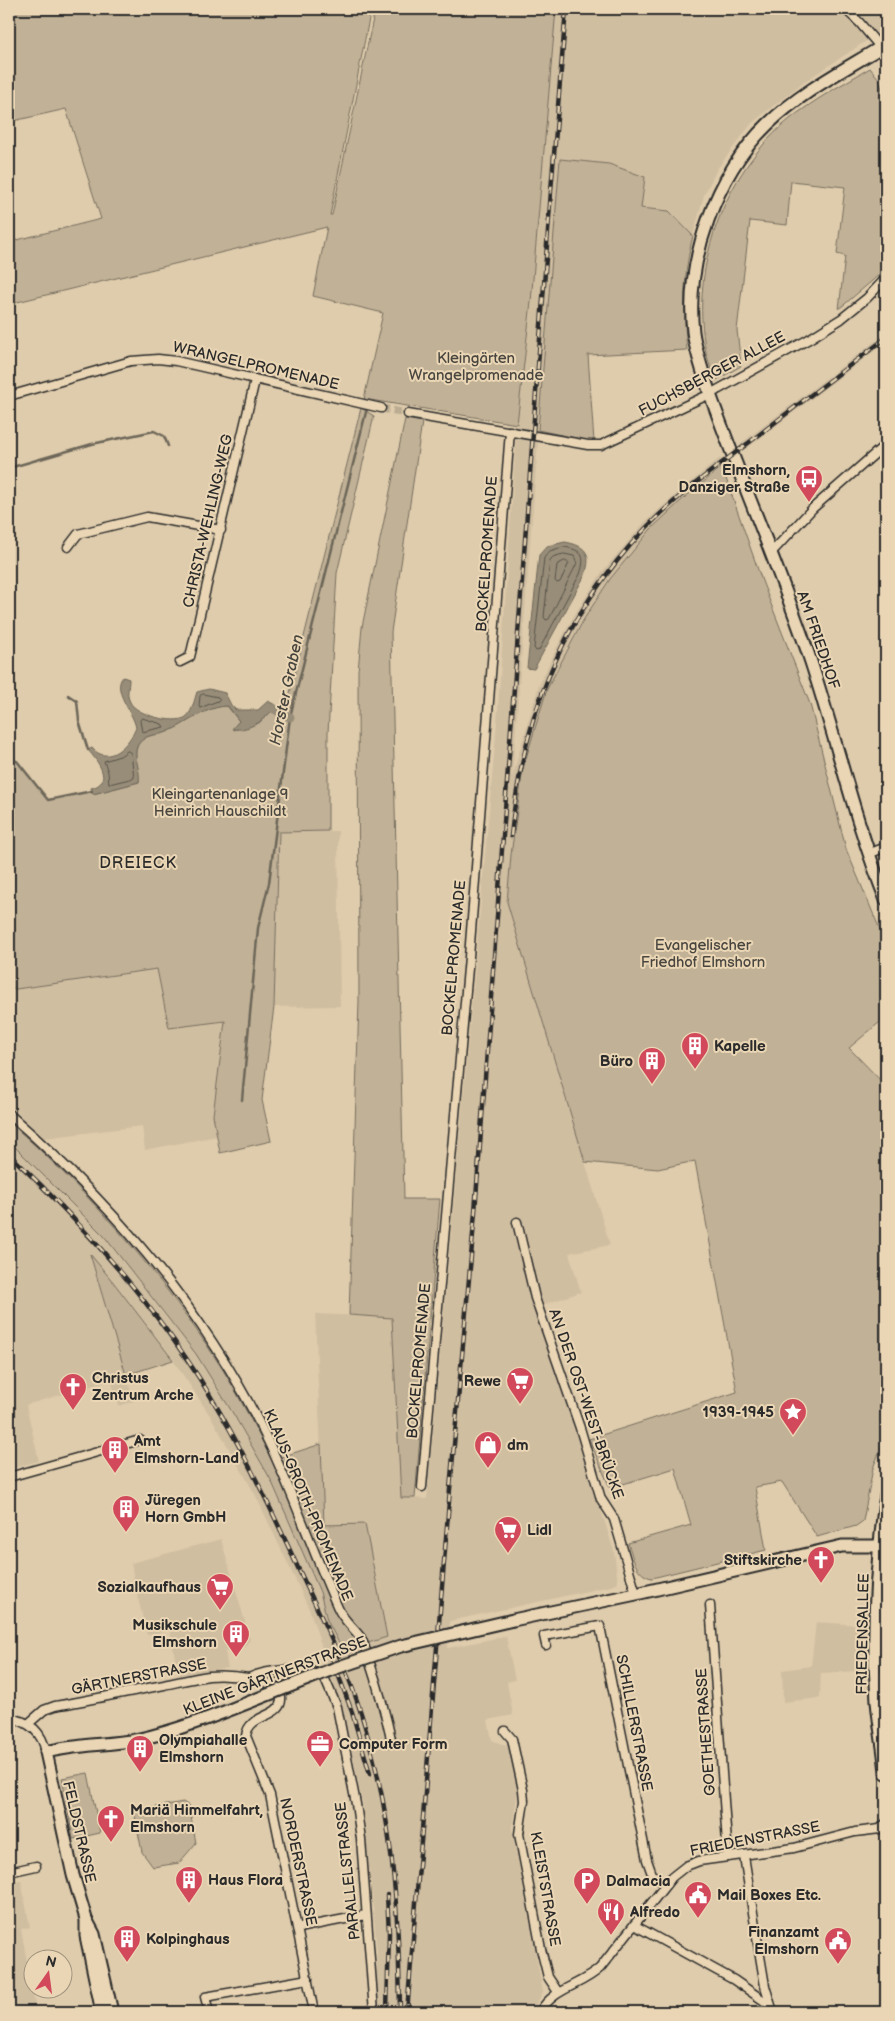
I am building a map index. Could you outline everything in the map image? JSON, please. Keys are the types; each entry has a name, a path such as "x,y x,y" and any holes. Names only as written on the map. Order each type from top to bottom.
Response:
{"main road":[{"name":"AM FRIEDHOF","path":"883,46 814,88 767,125 740,157 714,205 698,254 693,294 693,331 699,360 710,394 814,670 868,854 886,900"},
{"name":"FRIEDENSALLEE","path":"886,1494 880,1546 881,1658 877,1702 886,1773"},
{"path":"636,1594 842,1546 880,1546"},
{"name":"KLEINE GÄRTNERSTRASSE","path":"46,1752 67,1746 143,1738 180,1728 333,1669 400,1646 636,1594"},
{"name":"FELDSTRASSE","path":"46,1752 68,1858 86,1919 94,1934 112,2012"},
{"name":"FELDSTRASSE","path":"86,1919 86,1936 102,2012"}],"street":[{"path":"845,9 883,46"},
{"name":"FUCHSBERGER ALLEE","path":"510,431 601,446 710,394 841,319 867,298 886,278"},
{"name":"WRANGELPROMENADE","path":"9,396 132,361 158,359 176,361 381,408"},
{"name":"CHRISTA-WEHLING-WEG","path":"180,662 190,657 255,380"},
{"path":"408,414 510,431"},
{"name":"BOCKELPROMENADE","path":"422,1487 469,957 510,431"},
{"path":"770,553 813,508 886,444"},
{"path":"68,547 78,534 146,517 221,530"},
{"path":"868,854 886,847"},
{"name":"KLAUS-GROTH-PROMENADE","path":"9,1114 66,1166 121,1223 160,1270 228,1366 268,1441 339,1611 361,1639 380,1694 392,1743"},
{"name":"AN DER OST-WEST-BRÜCKE","path":"517,1222 535,1298 580,1428 601,1499 614,1519 636,1594"},
{"path":"9,1477 140,1440"},
{"name":"GOETHESTRASSE","path":"710,1605 728,1857"},
{"name":"SCHILLERSTRASSE","path":"546,1645 544,1636 600,1626 647,1860 652,1874 665,1886"},
{"name":"GÄRTNERSTRASSE","path":"28,1724 44,1710 55,1706 208,1676 249,1678 259,1673 274,1670 319,1673"},
{"path":"249,1678 276,1687 291,1672"},
{"name":"PARALLELSTRASSE","path":"319,1673 324,1677 337,1707 361,1839 374,2012"},
{"name":"NORDERSTRASSE","path":"276,1687 281,1693 282,1699 279,1707 251,1723 247,1728 247,1742 270,1795 314,2012"},
{"path":"9,1718 28,1724 41,1736 46,1752"},
{"name":"KLEISTSTRASSE","path":"506,1731 512,1740 523,1790 524,1801 519,1834 541,1949 548,1977 558,1992"},
{"name":"FRIEDENSTRASSE","path":"540,2012 558,1992 591,1976 679,1870 693,1862 780,1851 856,1832 880,1829 886,1823"},
{"path":"744,1856 758,1944 772,2009"},
{"path":"9,1872 36,1866"},
{"path":"298,1928 366,1915"},
{"path":"634,1925 734,1980 772,2009"},
{"path":"209,2012 206,1997 308,1979"}],"shaded area":[{"path":"556,9 886,9 886,28 804,82 752,123 717,169 704,195 693,236 669,211 641,208 609,164 560,160 512,777 539,685 575,614 602,572 645,522 680,491 720,458 722,467 684,498 651,529 610,579 565,653 535,728 523,768 516,810 507,902 610,1245 569,1253 581,1292 534,1308 569,1409 614,1551 618,1582 611,1586 450,1621 448,1648 506,1636 515,1680 507,1682 513,1715 488,1720 492,1740 509,1747 518,1791 512,1828 543,1992 532,2012 377,2012 377,1950 363,1805 340,1703 310,1611 256,1496 211,1417 173,1360 90,1255 134,1401 119,1406 111,1380 26,1405 39,1461 9,1469 9,1141 104,1236 196,1354 271,1480 320,1592 324,1526 315,1314 392,1317 401,1497 427,1499 497,722 517,424 531,302"},
{"path":"886,333 886,342 743,451 740,444"},
{"path":"338,831 340,1006 274,1007 279,832"},
{"path":"158,969 225,1020 213,1115 217,1136 145,1150 142,1126 44,1138 9,1105 9,990"},
{"path":"221,1539 250,1639 245,1647 225,1651 228,1668 178,1675 170,1630 147,1635 131,1563"},
{"path":"816,1622 861,1625 860,1671 821,1673 820,1698 783,1702 782,1670 811,1666"},
{"path":"21,1880 30,1927 21,1929 25,1948 22,1948 22,1998 34,1998 36,2010 48,2010 48,2012 9,2012 9,1883"}],"green space":[{"name":"Kleingärten Wrangelpromenade","path":"9,9 371,9 330,215 332,215 375,9 556,9 531,302 517,424 364,399 383,313 313,296 327,227 9,304 9,242 101,219 66,109 9,122"},
{"path":"870,68 879,79 886,103 886,269 839,309 845,256 837,254 845,187 791,181 787,225 750,221 737,330 741,366 715,381 706,352 702,319 703,285 709,252 719,219 733,188 752,159 774,134 799,112"},
{"path":"560,159 609,164 645,177 641,208 669,211 693,236 687,264 685,293 687,350 588,355 594,442 538,430"},
{"name":"Kleingartenanlage 9 Heinrich Hauschildt","path":"361,408 374,416 337,573 328,733 328,831 279,832 274,1007 262,1100 271,1141 220,1153 213,1115 225,1021 169,1028 157,969 9,990 9,760 17,761 48,800 92,791 93,794 139,782 136,751 139,743 147,737 167,732 204,712 219,707 227,706 239,721 233,730 259,723 277,706 286,709"},
{"path":"405,419 422,422 391,632 404,1199 440,1199 415,1498 401,1498 392,1318 349,1315 359,1002 358,671 362,627"},
{"name":"Evangelischer Friedhof Elmshorn","path":"722,467 762,581 810,704 846,849 886,944 886,1017 849,1048 886,1086 883,1092 886,1096 886,1436 873,1468 863,1521 856,1526 817,1537 782,1482 755,1487 766,1550 652,1578 646,1576 638,1569 628,1543 691,1525 675,1468 610,1488 589,1439 737,1392 695,1161 658,1169 585,1162 507,902 511,855 523,768 547,689 584,619 610,579 651,529 684,498"},
{"path":"9,1122 69,1178 125,1238 177,1303 223,1370 272,1460 321,1444 324,1525 365,1524 387,1637 343,1651 327,1620 320,1592 271,1480 196,1354 104,1236 9,1141"},
{"path":"90,1254 114,1283 173,1360 126,1375"},
{"path":"88,1773 100,1833 73,1839 62,1778"},
{"path":"183,1802 189,1806 196,1843 179,1863 153,1867 142,1852 134,1811"}],"water":[{"path":"565,542 578,546 586,552 588,562 585,575 534,669 527,668 539,555 547,546"},
{"path":"123,677 129,679 128,696 134,707 147,715 165,719 173,720 186,717 192,709 197,692 209,689 225,693 236,710 258,710 268,701 277,706 262,720 246,728 232,729 239,721 228,706 204,712 174,729 147,737 139,743 136,751 139,782 93,794 91,788 98,785 103,777 96,760 88,750 92,748 98,753 112,754 129,741 136,728 121,695 120,682"}],"waterway":[{"name":"Horster Graben","path":"242,1100 258,928 269,883 290,717 367,408"},
{"path":"9,468 92,444 154,431 164,436 168,446"},
{"path":"68,695 77,701 79,721 88,750"},
{"path":"274,709 290,717"},
{"path":"9,760 17,761 48,800 92,791"}],"tunnel":[{"path":"381,408 408,414"}],"railway":[{"path":"407,2012 475,1212 566,9"},
{"path":"511,836 525,749 537,709 552,670 570,632 591,596 646,528 684,493 886,338"},
{"path":"9,1154 97,1244 151,1309 176,1343 221,1414 252,1471 330,1637 360,1710 382,1795 395,1888 400,2012"},
{"path":"331,1655 352,1712 370,1774"},
{"path":"387,1895 389,1933 387,2012"}],"place":[{"name":"Elmshorn, Danziger Straße","path":"809,503"},
{"name":"Kapelle","path":"695,1070"},
{"name":"Büro","path":"652,1085"},
{"name":"Rewe","path":"520,1405"},
{"name":"Christus Zentrum Arche","path":"73,1411"},
{"name":"1939-1945","path":"793,1436"},
{"name":"dm","path":"488,1469"},
{"name":"Amt Elmshorn-Land","path":"115,1474"},
{"name":"Jüregen Horn GmbH","path":"126,1533"},
{"name":"Lidl","path":"508,1554"},
{"name":"Stiftskirche","path":"821,1584"},
{"name":"Sozialkaufhaus","path":"220,1611"},
{"name":"Musikschule Elmshorn","path":"236,1658"},
{"name":"Computer Form","path":"320,1768"},
{"name":"Olympiahalle Elmshorn","path":"140,1773"},
{"name":"Mariä Himmelfahrt, Elmshorn","path":"111,1843"},
{"name":"Haus Flora","path":"189,1904"},
{"name":"Dalmacia","path":"587,1905"},
{"name":"Mail Boxes Etc.","path":"698,1919"},
{"name":"Alfredo","path":"611,1936"},
{"name":"Kolpinghaus","path":"127,1963"},
{"name":"Finanzamt Elmshorn","path":"838,1965"}],"district":[{"name":"DREIECK","path":"138,863"}]}
